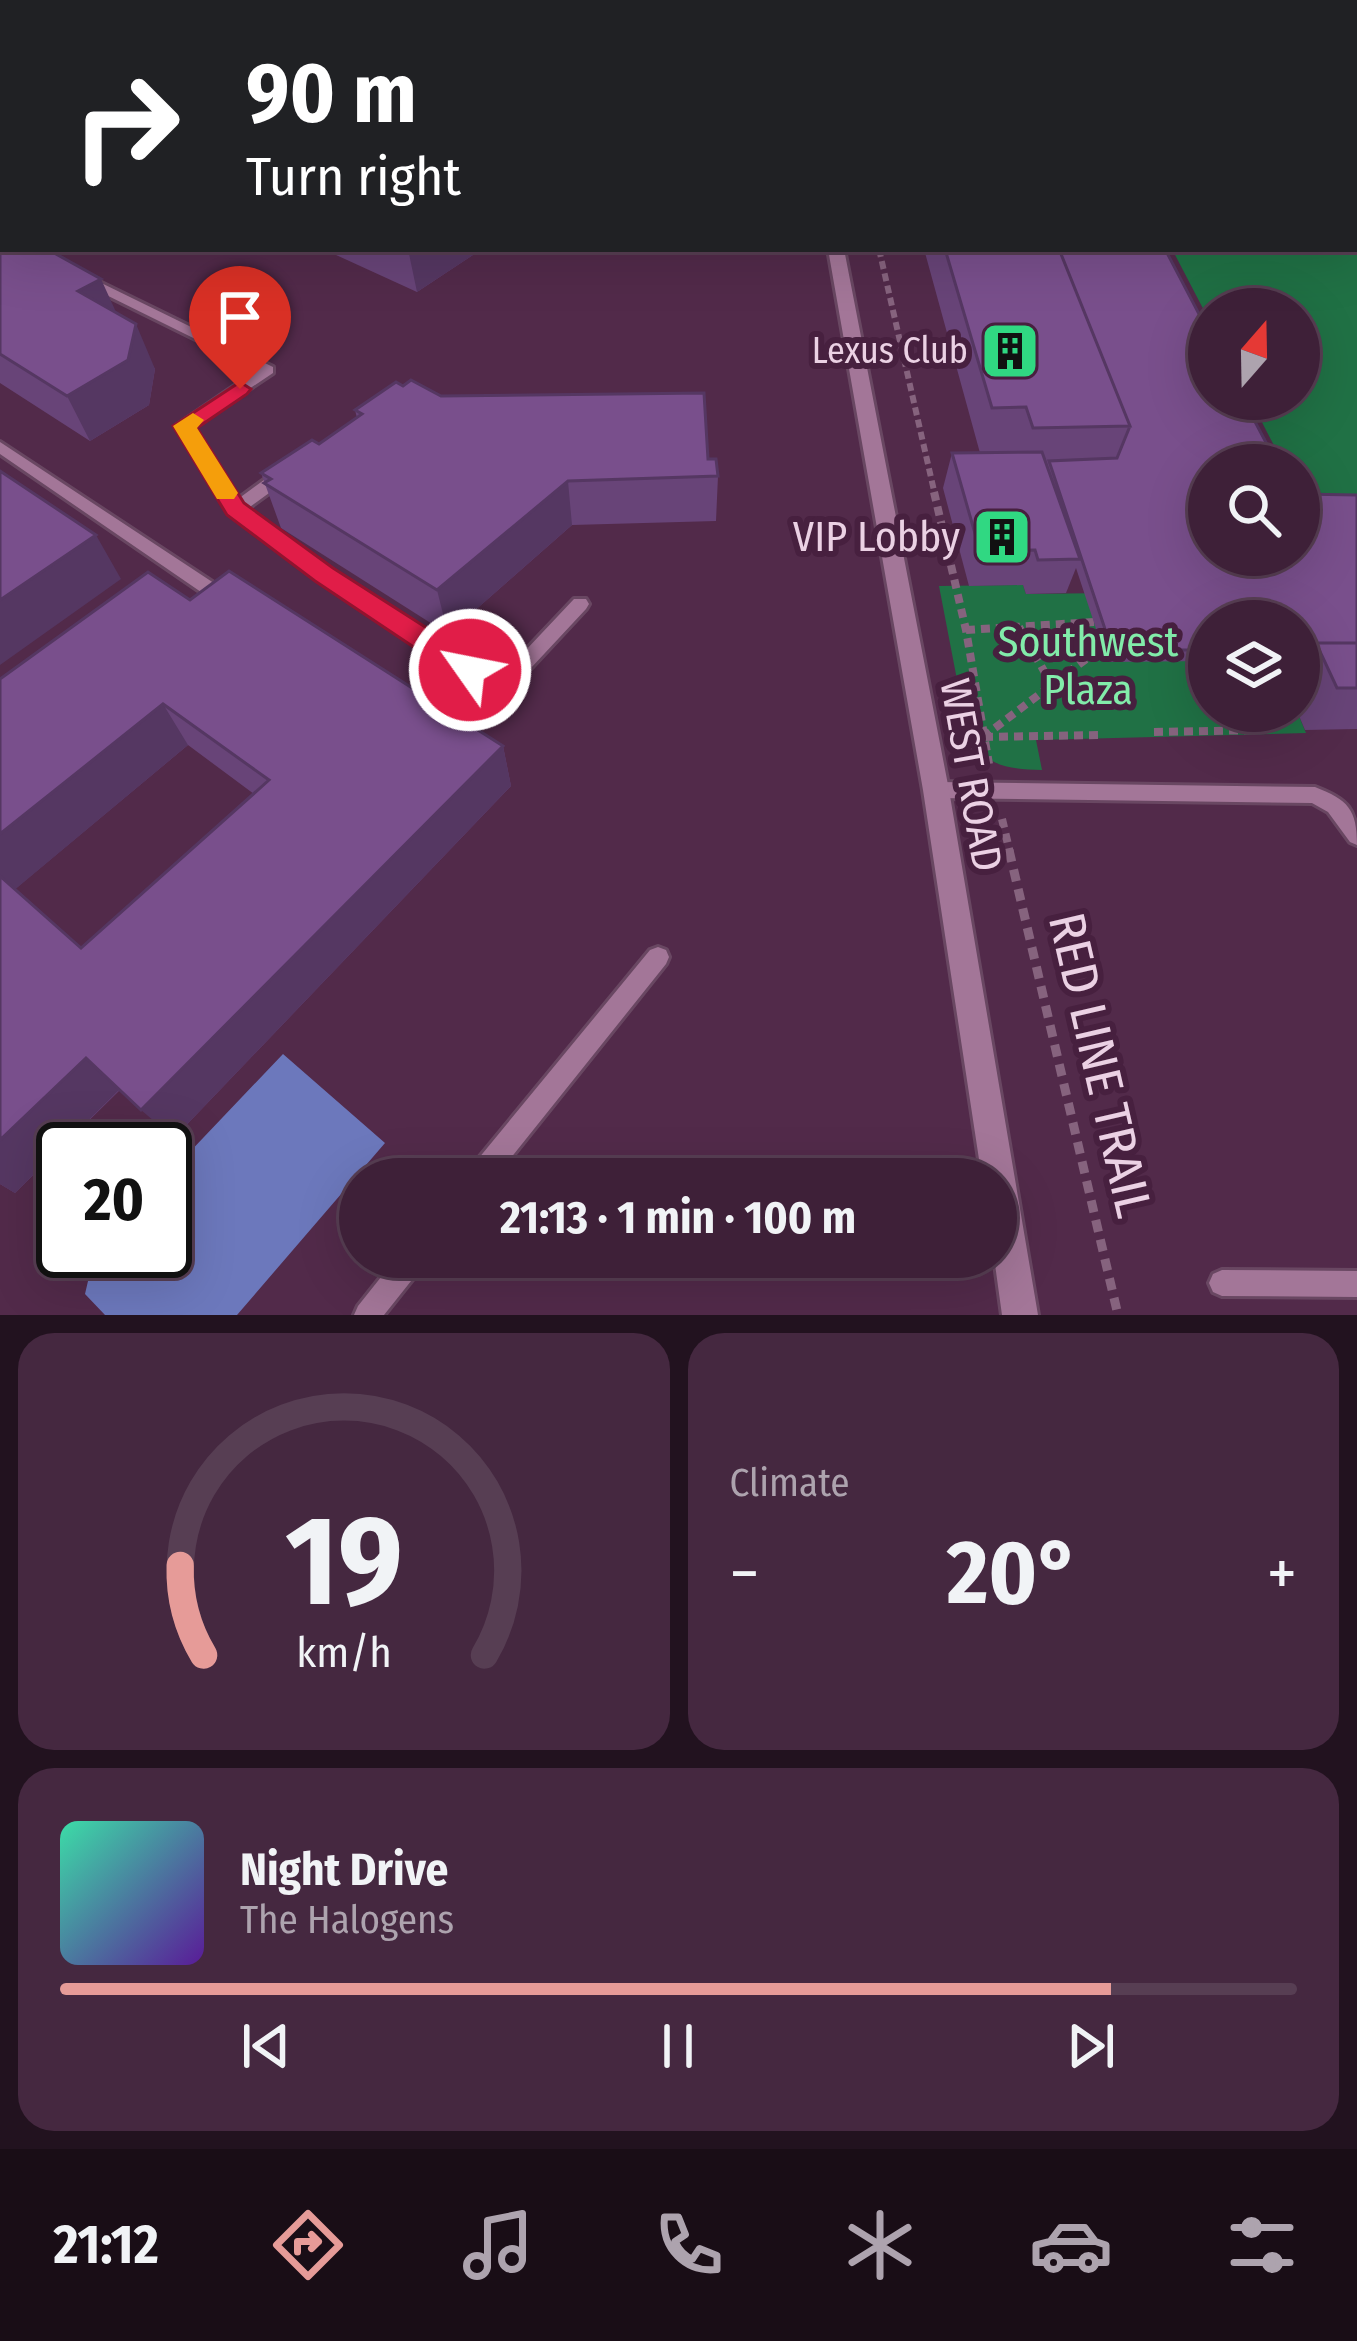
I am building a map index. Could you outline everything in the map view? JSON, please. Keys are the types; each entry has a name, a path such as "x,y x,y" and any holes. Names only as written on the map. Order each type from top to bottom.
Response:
{"street":[{"name":"WEST ROAD","path":"837,252 936,790 1020,1315"}],"lane":[{"path":"68,270 268,370 184,426 236,509 324,575 470,670 511,678 580,604"},
{"path":"0,447 223,598"},
{"path":"236,509 292,468"},
{"path":"167,586 185,572"},
{"path":"936,790 1315,795 1335,806 1357,836"},
{"path":"495,1158 658,957"},
{"path":"367,1315 397,1278"},
{"path":"1222,1283 1357,1284"}],"path":[{"path":"880,252 966,630 987,759"},
{"path":"966,630 1094,622"},
{"path":"1018,627 1052,685"},
{"path":"982,737 1102,647"},
{"path":"1154,732 1188,731"},
{"path":"982,737 1102,735"},
{"name":"RED LINE TRAIL","path":"1005,832 1118,1315"}],"green space":[{"path":"1174,252 1357,252 1357,515 1320,515 1320,444 1273,444 1261,420 1320,420 1320,288 1192,288"},
{"name":"Southwest Plaza","path":"1023,585 1026,594 1111,593 1188,627 1188,732 1306,733 1036,740 1042,770 991,760 968,737 939,586"}],"water":[{"path":"283,1054 385,1143 372,1158 339,1158 339,1196 237,1315 105,1315 85,1294 89,1278 192,1278 192,1150"}],"building":[{"path":"0,252 52,252 101,279 78,291 136,324 128,360 67,396 0,354"},
{"name":"Lexus Club","path":"946,252 1060,252 1130,426 1033,428 1026,407 992,408"},
{"path":"1060,252 1167,252 1188,293 1188,420 1254,420 1267,444 1188,444 1188,576 1320,576 1320,494 1357,495 1357,643 1320,643 1320,600 1188,600 1188,650 1112,650 1049,461 1117,458 1130,426"},
{"path":"411,380 441,396 704,393 708,459 716,459 718,476 568,481 437,590 264,483 271,479 261,473 312,440 319,444 362,414 355,410 396,382 403,386"},
{"path":"1042,452 1080,559 1038,560 1035,550 980,551 952,453"},
{"path":"0,471 96,535 0,600"},
{"path":"229,571 503,746 141,1110 86,1058 0,1140 0,876 81,948 269,780 163,704 0,834 0,679 148,572 190,600"},
{"path":"1320,643 1357,643 1357,688 1337,688"}],"slow traffic":[{"path":"193,420 184,426 226,493"}],"place":[{"name":"Lexus Club","path":"1010,351"},
{"name":"VIP Lobby","path":"1002,537"}],"route":[{"path":"240,389 184,426 236,509 324,575 470,670"}]}
